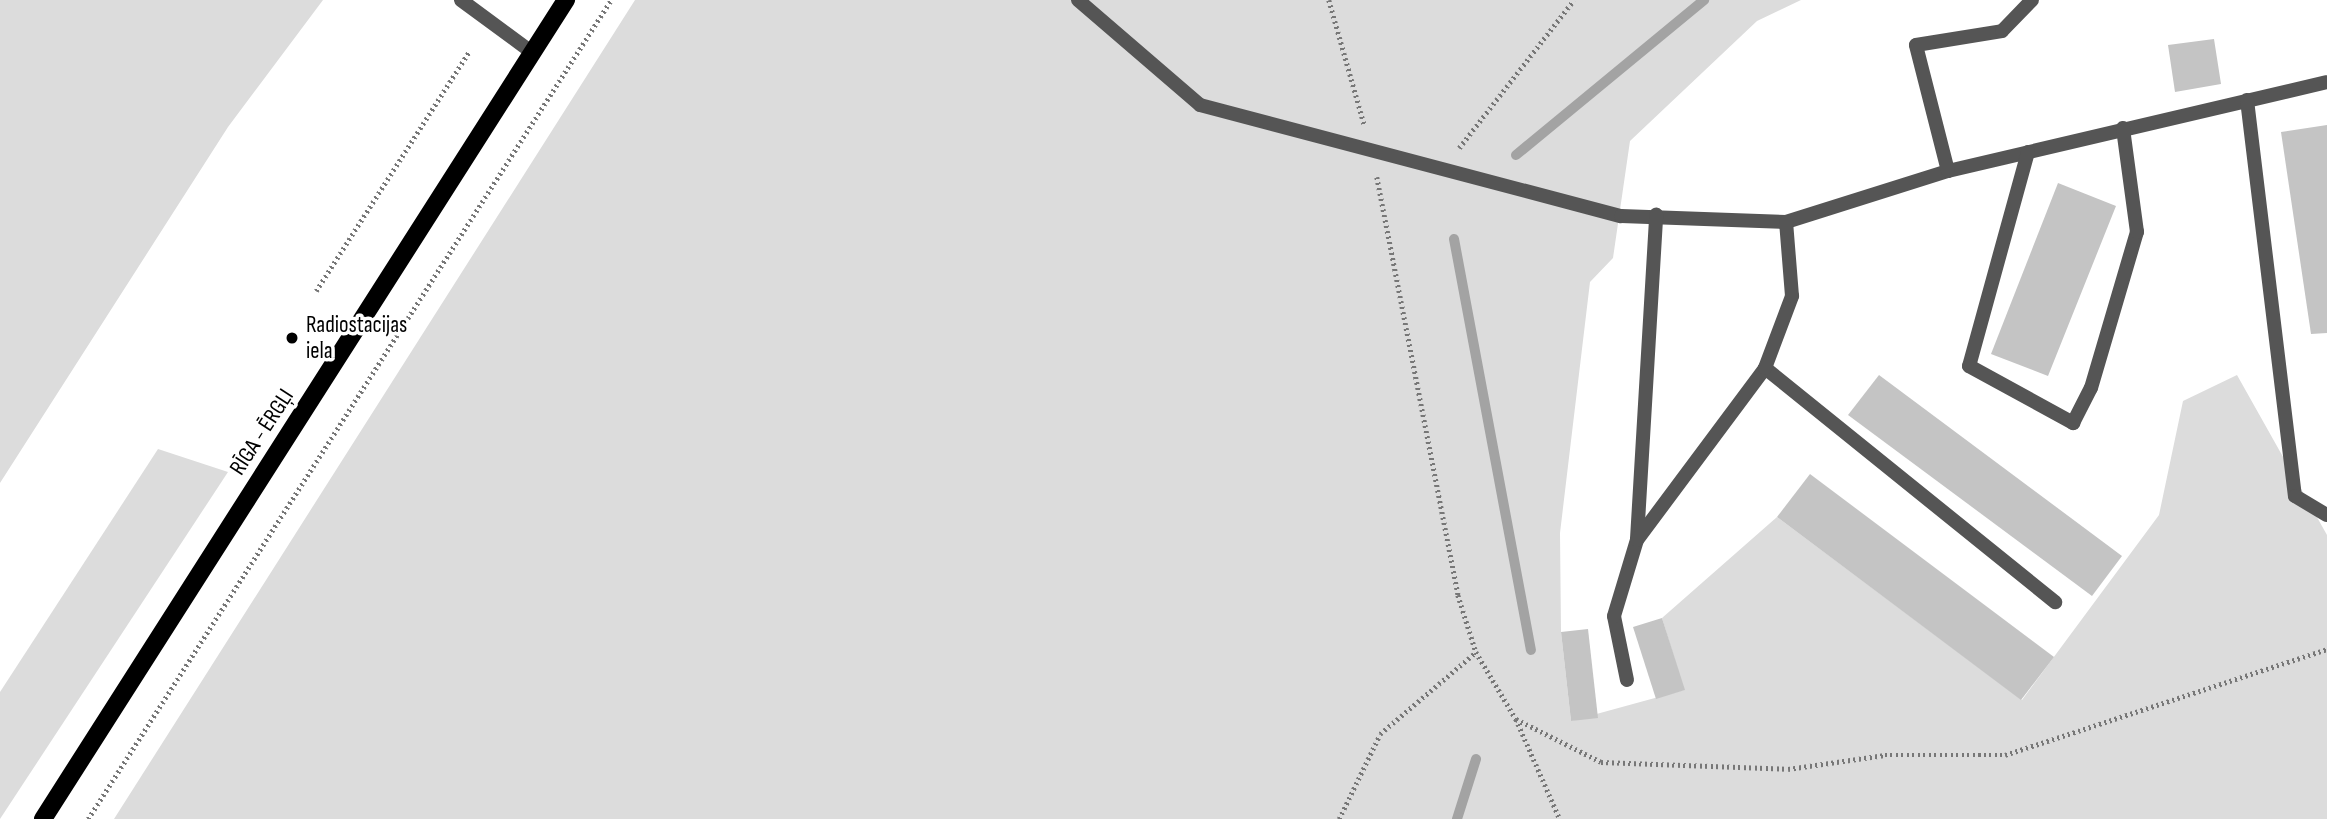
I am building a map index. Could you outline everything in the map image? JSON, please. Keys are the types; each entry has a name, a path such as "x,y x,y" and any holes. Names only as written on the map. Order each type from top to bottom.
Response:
{"main road":[{"name":"RĪGA - ĒRGĻI","path":"43,819 566,0"}],"street":[{"path":"461,0 533,52"},
{"path":"1078,0 1200,105 1621,216 1656,215 1786,222 1948,171 2327,82"},
{"path":"1948,171 1916,46 2002,32 2032,0"},
{"path":"2247,100 2295,496 2327,515"},
{"path":"2028,152 1969,366 2073,423 2091,388 2137,232 2123,128"},
{"path":"1627,680 1614,616 1637,540 1656,215"},
{"path":"1637,540 1765,368 1792,296 1786,222"},
{"path":"1765,368 2055,602"}],"path":[{"path":"88,819 611,0"},
{"path":"1329,0 1372,150 1458,595 1476,652 1516,719 1560,819"},
{"path":"1446,169 1479,116 1574,0"},
{"path":"316,291 469,52"},
{"path":"1516,719 1601,762 1788,769 1885,755 2005,755 2327,649"},
{"path":"1339,819 1380,734 1476,652"}],"shaded area":[{"path":"0,0 323,0 228,127 0,483"},
{"path":"635,0 1801,0 1757,21 1630,141 1613,258 1590,282 1560,533 1561,632 1571,721 1684,690 1662,618 1777,517 2022,700 2159,515 2183,401 2237,375 2327,535 2327,819 114,819"},
{"path":"158,449 228,472 0,819 0,692"}],"building":[{"path":"2214,39 2221,84 2175,92 2168,45"},
{"path":"2327,125 2327,333 2311,334 2281,132"},
{"path":"2058,183 2116,206 2048,376 1991,354"},
{"path":"1879,375 2122,556 2092,596 1848,415"},
{"path":"1810,474 2054,657 2021,700 1777,517"},
{"path":"1662,618 1685,690 1656,699 1633,627"},
{"path":"1588,629 1598,718 1571,721 1561,632"}],"waterway":[{"path":"1516,155 1704,0"},
{"path":"1454,239 1531,650"},
{"path":"1457,819 1476,759"}],"place":[{"name":"Radiostacijas iela","path":"292,338"}]}
